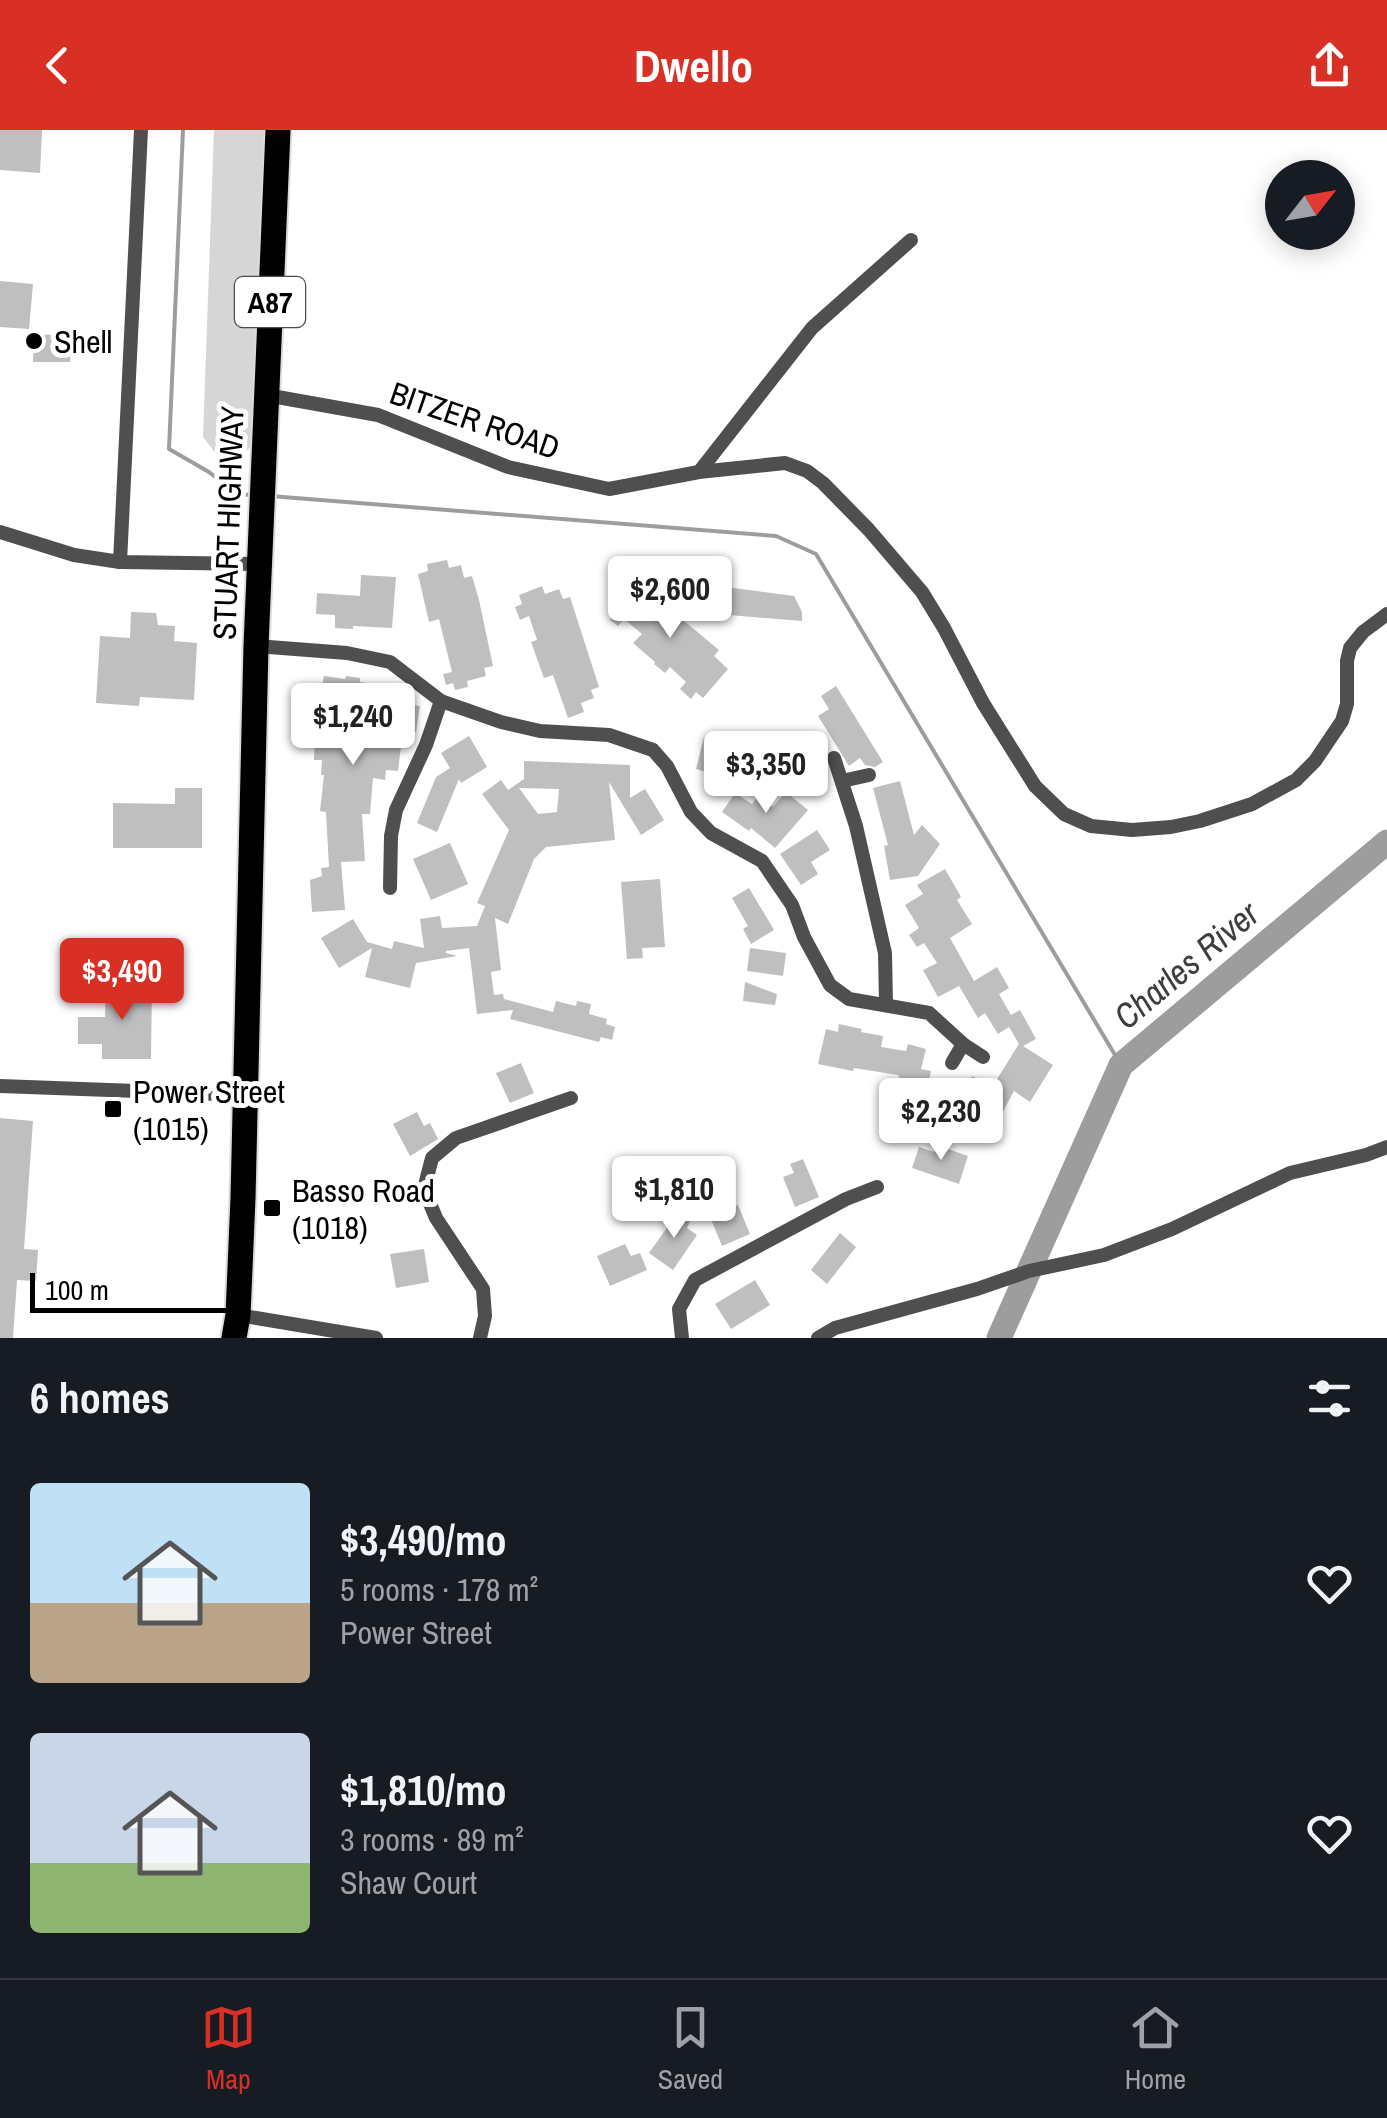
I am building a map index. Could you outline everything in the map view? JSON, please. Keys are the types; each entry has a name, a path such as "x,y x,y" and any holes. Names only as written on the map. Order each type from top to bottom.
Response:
{"highway":[{"name":"STUART HIGHWAY","path":"236,1327 256,646 278,130"}],"street":[{"path":"120,562 141,130"},
{"path":"699,472 812,328 911,240"},
{"name":"BITZER ROAD","path":"266,394 378,415 508,466 610,489 699,472 785,463 807,472 897,561 930,604 983,703 1034,786 1064,814 1091,826 1132,830 1200,821 1252,804 1296,780 1316,761 1342,721 1347,704 1350,648 1387,614"},
{"path":"0,532 74,554 120,562 260,564"},
{"path":"256,646 346,653 390,662 441,701 501,722 540,731 608,736 653,750 667,766 691,812 711,833 762,860 792,905 804,938 830,985 849,999 929,1013 983,1057"},
{"path":"390,888 396,810 441,701"},
{"path":"834,758 856,826 885,954 886,1004"},
{"path":"842,781 869,775"},
{"path":"952,1063 963,1044"},
{"path":"0,1086 245,1095"},
{"path":"480,1338 485,1316 483,1289 436,1218 424,1189 432,1158 456,1138 570,1098"},
{"path":"818,1338 835,1328 1029,1271 1104,1255 1172,1230 1290,1173 1387,1148"},
{"path":"682,1338 679,1308 695,1280 846,1199 877,1187"},
{"path":"236,1327 376,1338"}],"shaded area":[{"path":"214,130 278,130 264,432 243,455 216,454 203,437"}],"building":[{"path":"0,130 42,130 40,173 0,170"},
{"path":"0,281 33,284 29,329 0,327"},
{"path":"34,334 72,336 70,362 33,362"},
{"path":"447,560 449,568 461,565 464,578 472,576 493,666 484,668 486,676 467,681 468,687 455,690 453,683 446,685 443,674 452,672 439,619 429,622 418,574 428,571 427,564"},
{"path":"361,575 396,577 392,628 335,628 335,615 316,614 317,593 360,596"},
{"path":"542,586 545,594 559,589 563,599 570,597 599,687 591,690 594,698 581,703 584,712 568,718 553,675 544,678 531,642 537,640 529,616 520,620 515,607 522,604 519,595"},
{"path":"718,586 794,596 802,621 729,615 712,601"},
{"path":"634,587 644,596 648,591 719,650 714,656 728,669 703,698 696,692 691,699 680,689 686,682 670,667 665,673 633,643 642,634 624,619 618,626 610,620 616,613 608,606 619,593 625,598"},
{"path":"131,612 156,613 158,625 175,626 174,641 197,643 194,700 140,697 139,706 96,703 100,636 130,638"},
{"path":"324,676 360,678 360,682 387,686 386,693 411,698 412,705 420,706 416,732 403,730 398,771 386,770 385,780 373,778 370,814 362,814 365,861 341,862 345,910 312,912 310,880 322,876 321,868 329,867 326,812 320,811 324,775 322,760 314,760 316,717 312,716 316,685 322,686"},
{"path":"836,686 883,762 875,767 865,765 860,758 849,766 818,716 829,709 821,696"},
{"path":"469,736 487,767 461,783 459,779 437,832 417,823 436,777 450,768 441,753"},
{"path":"704,737 729,744 721,776 696,769"},
{"path":"524,761 630,765 630,798 645,789 664,820 641,835 609,782 615,840 546,847 534,859 508,924 495,918 501,970 491,972 494,995 503,994 504,999 553,1012 556,1001 576,1006 577,1001 591,1004 589,1014 607,1019 606,1024 615,1027 612,1040 601,1037 599,1042 510,1019 513,1010 477,1014 469,948 446,951 457,956 416,963 410,988 365,977 372,948 339,968 321,938 353,919 367,942 392,949 394,941 424,948 420,919 440,916 442,928 477,926 485,906 477,903 509,830 482,794 501,780 508,790 524,779","holes":["519,788 559,789 557,812 538,814"]},
{"path":"900,781 914,835 922,825 940,844 918,876 890,880 884,846 888,845 873,788"},
{"path":"175,788 202,788 202,848 113,848 113,803 175,804"},
{"path":"786,792 808,810 775,848 751,828 749,831 722,812 735,793 752,804 758,796 773,807"},
{"path":"817,830 830,850 811,862 818,874 801,885 780,854"},
{"path":"450,843 468,884 431,900 413,859"},
{"path":"945,869 972,924 950,938 974,981 997,967 1009,988 999,994 1011,1015 1020,1010 1036,1039 1023,1046 1053,1065 1030,1102 1014,1091 998,1121 985,1114 979,1124 943,1104 956,1079 967,1085 972,1076 992,1087 1019,1044 1009,1027 998,1034 985,1013 978,1018 959,986 938,997 923,970 937,963 924,943 917,947 909,935 919,928 905,905 923,894 917,885"},
{"path":"660,879 665,947 642,948 643,958 627,959 621,882"},
{"path":"749,888 774,930 751,944 743,929 748,926 732,898"},
{"path":"750,948 786,953 783,976 747,971"},
{"path":"745,982 777,994 775,1005 743,1001"},
{"path":"106,983 152,983 151,1059 102,1059 102,1044 78,1044 78,1017 105,1017"},
{"path":"839,1024 883,1036 881,1047 906,1051 908,1044 926,1049 921,1069 931,1071 925,1098 908,1094 898,1075 818,1064 826,1029 838,1032"},
{"path":"521,1063 534,1093 510,1103 496,1073"},
{"path":"417,1112 424,1126 430,1123 438,1139 410,1156 393,1124"},
{"path":"0,1118 33,1121 24,1249 38,1250 36,1281 17,1280 13,1338 0,1338"},
{"path":"936,1145 968,1156 959,1184 912,1168 919,1147 934,1152"},
{"path":"803,1159 819,1197 795,1207 783,1177 794,1173 790,1164"},
{"path":"738,1205 750,1234 722,1246 710,1217"},
{"path":"681,1208 692,1216 687,1228 697,1235 673,1270 649,1253"},
{"path":"840,1233 856,1247 827,1284 811,1270"},
{"path":"625,1244 631,1256 640,1253 647,1270 610,1286 597,1256"},
{"path":"424,1249 429,1282 396,1288 390,1254"},
{"path":"755,1280 770,1305 731,1329 715,1304"}],"waterway":[{"path":"183,130 169,449 209,472 236,494 251,495"},
{"path":"270,496 776,536 816,554 1121,1065"},
{"name":"Charles River","path":"999,1338 1121,1065 1387,842"}],"place":[{"name":"Shell","path":"34,341"},
{"name":"Power Street (1015)","path":"113,1109"},
{"name":"Basso Road (1018)","path":"272,1208"}]}
